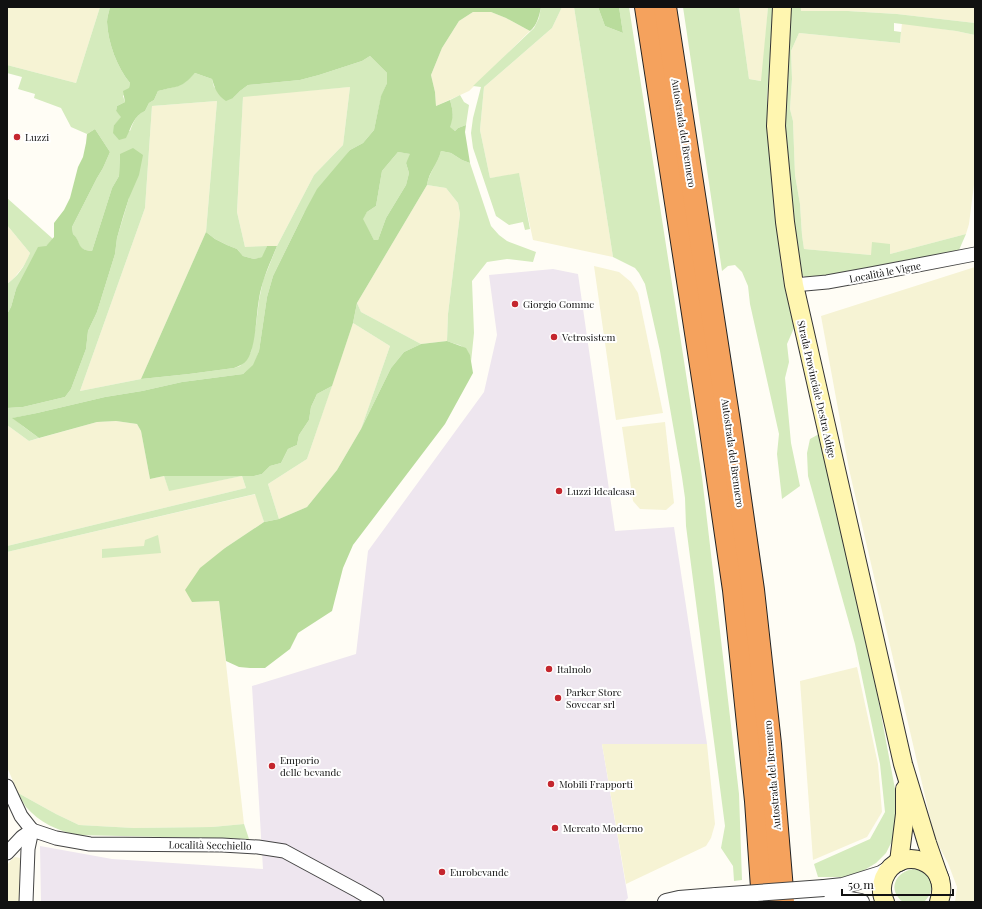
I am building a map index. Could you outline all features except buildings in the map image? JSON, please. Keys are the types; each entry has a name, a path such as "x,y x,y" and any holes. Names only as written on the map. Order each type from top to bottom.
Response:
{"highway":[{"name":"Autostrada del Brennero","path":"646,7 734,590 756,801 763,902"},
{"name":"Autostrada del Brennero","path":"665,7 729,422 753,590 770,744 783,902"}],"main road":[{"name":"Strada Provinciale Destra Adige","path":"782,7 776,126 785,222 794,285 903,764 927,843 940,895"},
{"name":"Strada Provinciale Destra Adige","path":"896,864 905,814 903,764"},
{"path":"885,902 882,891 882,882 886,874 896,864 906,859 921,860 933,868 938,874 940,895"}],"street":[{"name":"Località le Vigne","path":"794,285 828,282 975,254"},
{"path":"7,786 21,816 32,830"},
{"path":"7,853 22,837 32,830"},
{"path":"26,902 28,849 32,830"},
{"name":"Località Secchiello","path":"32,830 56,838 90,844 222,845 258,847 284,852 377,902"},
{"path":"788,902 824,894 881,874 896,864"},
{"path":"666,902 679,899 716,896 824,894 861,902"}],"shaded area":[{"path":"7,7 100,7 76,83 7,65"},
{"path":"562,7 574,7 613,257 533,240 519,174 490,178 480,130 484,87 552,28"},
{"path":"739,7 768,7 762,81 749,79"},
{"path":"801,7 975,7 975,23 897,14 848,11 801,11"},
{"path":"473,12 491,12 530,31 469,91 436,106 435,92 431,75 442,48 459,21"},
{"path":"902,23 975,35 975,177 969,224 966,234 890,254 871,255 804,249 800,204 795,175 793,121 790,109 792,79 791,51 799,33 900,43"},
{"path":"350,87 343,145 314,175 277,246 245,247 237,212 243,96"},
{"path":"217,101 206,232 141,379 80,391 145,208 152,106"},
{"path":"427,185 446,188 458,203 460,214 448,314 447,341 421,344 361,312 357,303"},
{"path":"7,225 30,253 22,268 7,284"},
{"path":"594,266 619,272 631,282 638,293 663,413 616,420"},
{"path":"975,267 975,902 955,902 957,887 948,863 935,839 849,469 821,316"},
{"path":"553,269 578,274 615,531 674,527 707,744 602,744 628,898 624,902 41,902 40,846 112,859 263,869 252,686 356,654 368,551 484,392 497,335 489,275"},
{"path":"353,323 390,346 361,429 337,470 307,507 279,519 268,484 307,459"},
{"path":"116,421 137,424 141,431 150,479 164,476 169,490 242,476 246,488 7,546 7,425 29,441 97,422"},
{"path":"665,422 674,503 666,510 640,509 633,501 622,427"},
{"path":"256,494 264,522 225,548 192,602 219,601 244,824 212,827 134,828 79,825 18,793 7,767 7,552"},
{"path":"857,667 878,764 882,812 867,837 813,860 800,681"},
{"path":"602,744 707,744 715,824 711,838 706,846 626,884"},
{"path":"15,857 20,858 22,864 22,902 7,902 7,865"}],"green space":[{"path":"100,7 110,7 107,22 111,46 121,70 130,83 129,89 123,96 125,102 117,106 116,111 122,117 114,125 130,131 135,119 139,114 145,111 149,103 154,100 158,91 182,84 195,73 212,79 214,87 233,98 248,85 300,80 362,61 370,56 387,73 387,83 381,97 374,130 363,143 350,150 304,213 273,276 267,297 259,351 254,365 243,374 182,382 105,397 13,418 39,438 29,441 7,425 7,408 23,407 65,397 71,389 86,349 88,331 97,312 115,254 117,238 129,198 120,154 119,176 112,188 92,251 81,248 73,234 72,227 110,152 95,129 87,134 71,127 61,108 34,98 35,94 18,89 22,77 7,73 7,65 76,83","holes":["350,87 343,145 314,175 277,246 263,281 251,352 240,366 189,374 141,379 80,391 145,208 152,106 217,101 206,232 215,239 237,249 243,256 254,259 263,257 267,246 245,247 237,212 243,97"]},
{"path":"110,7 541,7 537,20 530,31 491,12 473,12 459,21 442,48 431,75 435,92 436,106 450,100 453,114 450,127 455,131 466,125 465,132 470,163 451,153 441,151 427,185 357,303 353,323 332,386 317,394 311,407 309,420 299,435 297,445 288,449 281,463 270,466 262,474 254,476 164,476 150,479 141,431 137,424 116,421 97,422 39,438 12,418 105,397 182,382 243,374 253,365 259,351 267,297 273,276 317,189 350,150 363,143 374,130 381,96 387,83 387,73 370,56 362,61 300,80 248,85 233,98 226,101 217,92 212,79 195,73 182,84 158,91 154,100 149,103 145,111 135,119 126,138 119,140 113,133 114,125 121,117 116,111 117,106 125,102 123,91 129,88 130,83 121,70 111,46 107,22","holes":["398,152 410,154 406,163 409,173 406,185 386,218 378,240 374,240 363,219 367,212 376,206 382,171"]},
{"path":"541,7 562,7 552,28 484,87 480,130 490,178 519,173 530,229 525,230 523,222 509,225 496,216 473,148 471,133 473,118 481,87 473,86 534,28 539,18"},
{"path":"574,7 598,7 605,26 623,33 619,7 629,7 702,477 739,794 742,880 734,881 733,866 721,848 725,826 686,526 685,498 660,351 645,284 635,268 613,257"},
{"path":"598,7 619,7 623,33 605,26"},
{"path":"683,7 739,7 749,79 761,81 768,7 773,7 767,100 768,132 781,266 794,328 787,344 789,362 785,378 791,443 800,486 782,499 777,454 779,434 750,304 748,286 742,272 735,265 728,266 722,271"},
{"path":"789,7 801,7 801,11 848,11 897,14 975,23 975,35 894,23 894,31 901,32 900,43 799,33 791,51 792,79 790,109 793,121 795,175 800,204 804,249 871,255 872,242 890,244 890,254 966,234 959,250 865,268 844,274 809,278 803,276 799,272 784,127"},
{"path":"460,95 464,102 469,105 466,125 455,131 449,127 452,120 452,107 450,100"},
{"path":"95,129 110,152 72,227 73,234 81,247 84,249 92,251 112,188 119,176 120,154 133,148 143,155 139,175 123,217 117,238 115,254 97,312 88,331 86,349 71,389 65,397 23,407 7,408 7,314 11,307 16,289 38,247 46,246 54,237 54,223 64,210 70,198 78,167 83,157 87,134"},
{"path":"441,151 451,153 470,163 491,226 499,235 507,241 536,252 533,262 507,259 487,262 472,281 474,333 471,362 470,357 464,347 447,341 448,314 460,214 458,203 446,188 427,185"},
{"path":"398,152 411,154 406,163 409,173 406,185 386,218 378,240 374,240 362,219 367,212 376,206 382,171"},
{"path":"7,198 53,239 46,246 16,289 11,307 7,314 7,284 15,278 21,270 30,253 7,225"},
{"path":"206,232 215,239 237,249 243,256 254,259 262,257 267,246 277,246 266,272 260,292 254,340 250,355 244,363 234,368 141,379"},
{"path":"357,303 361,312 421,344 404,352 391,368 361,429 390,346 353,323"},
{"path":"447,341 466,348 470,355 473,373 445,424 353,545 343,568 332,611 298,633 290,649 265,668 239,667 226,661 219,601 192,602 185,590 200,568 225,548 264,522 279,519 307,507 337,470 361,429 391,368 404,352 421,344"},
{"path":"332,386 307,459 268,484 279,519 264,522 255,494 7,552 7,546 246,488 242,476 262,474 270,466 281,463 288,449 297,445 299,435 309,420 311,407 317,394"},
{"path":"819,434 865,629 898,809 893,839 886,853 876,863 861,872 844,877 818,877 814,864 870,839 885,812 880,764 855,644 808,476 807,453 810,439"},
{"path":"164,476 242,476 169,491"},
{"path":"158,535 161,553 102,558 102,549 144,546 145,540"},
{"path":"18,793 79,825 134,828 212,827 244,824 249,839 77,835 56,828 37,817 26,807"},
{"path":"913,869 920,870 925,873 931,881 931,891 924,902 903,902 895,892 895,882 898,878 907,871"}],"place":[{"name":"Luzzi","path":"17,137"},
{"name":"Giorgio Gomme","path":"515,304"},
{"name":"Vetrosistem","path":"554,337"},
{"name":"Luzzi Idealcasa","path":"559,491"},
{"name":"Italnolo","path":"549,669"},
{"name":"Parker Store Sovecar srl","path":"558,698"},
{"name":"Emporio delle bevande","path":"272,766"},
{"name":"Mobili Frapporti","path":"551,784"},
{"name":"Mercato Moderno","path":"555,828"},
{"name":"Eurobevande","path":"442,872"}]}
